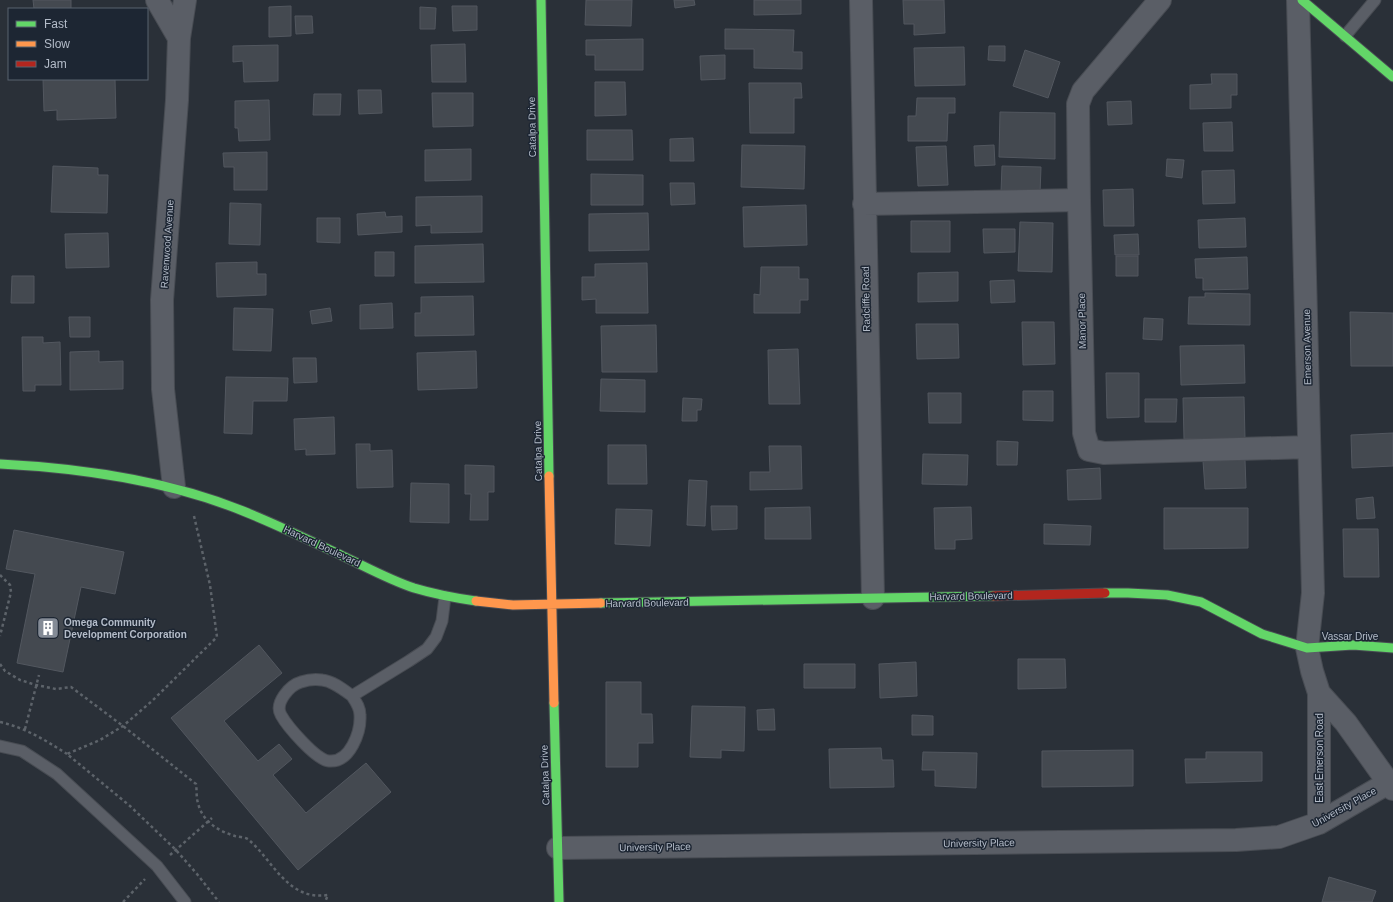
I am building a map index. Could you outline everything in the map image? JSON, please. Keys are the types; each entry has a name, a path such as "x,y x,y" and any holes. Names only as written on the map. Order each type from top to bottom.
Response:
{"street":[{"path":"157,0 179,38"},
{"name":"Ravenwood Avenue","path":"174,487 163,389 162,300 177,100 179,38 185,0"},
{"name":"Catalpa Drive","path":"541,0 551,605 559,902"},
{"name":"Radcliffe Road","path":"861,0 873,598"},
{"name":"Manor Place","path":"1160,0 1083,91 1078,104 1084,433 1089,450 1104,453 1309,447"},
{"name":"Emerson Avenue","path":"1298,0 1313,593 1307,648 1319,693"},
{"path":"1302,0 1391,72"},
{"path":"864,204 1079,200"},
{"name":"Harvard Boulevard","path":"0,464 34,465 130,478 174,487 228,505 291,531 385,576 414,587 473,602 513,605 551,605 1128,593 1167,595 1201,602 1262,634 1307,648"},
{"name":"Vassar Drive","path":"1307,648 1353,645 1393,648"},
{"path":"1319,693 1346,724 1390,786"},
{"name":"East Emerson Road","path":"1319,693 1319,823"},
{"name":"University Place","path":"558,848 1236,840 1279,837 1319,823 1390,786"}],"lane":[{"path":"1345,36 1375,0"},
{"path":"352,696 428,649 436,637 442,621 445,596"},
{"path":"324,680 336,685 352,696 359,707 360,716 358,731 348,753 339,759 328,761 314,754 283,719 280,712 279,706 282,697 300,682 324,680"},
{"path":"0,746 22,751 57,774 158,866 185,902"}],"path":[{"path":"67,754 100,740 123,726 152,701 217,637 210,585 193,512"},
{"path":"0,575 10,585 11,592 0,636"},
{"path":"0,664 5,671 20,680 36,685 56,689 71,686 196,784 198,804 203,816 208,822 219,831 248,838 286,881 302,892 318,896 328,895 326,902"},
{"path":"24,729 39,676"},
{"path":"0,722 24,729 67,754 130,806 170,844 198,874 219,902"}],"building":[{"path":"33,0 71,0 71,8 34,8"},
{"path":"586,0 632,0 631,26 585,25"},
{"path":"674,0 694,0 695,5 675,8"},
{"path":"754,0 801,0 801,14 754,15"},
{"path":"903,0 944,0 945,33 914,35 914,24 904,24"},
{"path":"291,6 291,36 269,37 269,7"},
{"path":"452,6 477,6 477,30 453,31"},
{"path":"420,7 436,8 435,29 420,29"},
{"path":"295,16 312,16 313,33 296,34"},
{"path":"725,29 794,30 793,52 802,52 802,69 754,68 754,49 725,49"},
{"path":"643,39 643,70 595,70 595,55 586,55 586,40"},
{"path":"465,44 466,82 432,82 431,45"},
{"path":"278,45 278,81 244,82 243,61 233,62 233,46"},
{"path":"989,46 1005,46 1005,61 988,60"},
{"path":"964,47 965,85 915,86 914,48"},
{"path":"1025,50 1060,62 1048,98 1013,86"},
{"path":"725,55 725,79 701,80 700,56"},
{"path":"1211,74 1237,74 1237,95 1231,95 1231,108 1190,109 1190,85 1212,84"},
{"path":"43,80 115,80 116,118 57,120 57,110 44,111"},
{"path":"595,82 625,82 626,115 595,116"},
{"path":"749,83 801,83 802,98 794,98 794,133 750,133"},
{"path":"358,90 381,90 382,113 359,114"},
{"path":"432,93 473,93 473,126 433,127"},
{"path":"314,94 341,94 340,115 313,115"},
{"path":"917,98 955,98 955,113 948,113 947,141 908,141 908,116 916,116"},
{"path":"269,100 270,140 239,141 238,128 235,128 235,101"},
{"path":"1131,101 1132,124 1108,125 1107,102"},
{"path":"1000,112 1055,113 1055,159 999,157"},
{"path":"1232,122 1233,151 1204,151 1203,123"},
{"path":"587,130 632,130 633,160 587,160"},
{"path":"693,138 694,161 670,161 670,139"},
{"path":"742,145 805,146 804,189 741,187"},
{"path":"994,145 995,165 975,166 974,146"},
{"path":"946,146 948,185 918,186 916,147"},
{"path":"471,149 471,180 425,181 425,150"},
{"path":"267,152 267,190 234,190 234,167 224,167 223,153"},
{"path":"1167,159 1184,160 1182,178 1166,176"},
{"path":"53,166 98,168 98,175 108,175 107,213 51,212"},
{"path":"1002,166 1041,167 1040,193 1001,192"},
{"path":"1234,170 1235,203 1203,204 1202,171"},
{"path":"591,174 643,175 643,205 591,205"},
{"path":"670,183 694,183 695,204 671,205"},
{"path":"1133,189 1134,226 1104,226 1103,190"},
{"path":"482,196 482,232 431,233 431,225 416,226 416,197"},
{"path":"230,203 261,204 260,245 229,244"},
{"path":"806,205 807,245 744,247 743,207"},
{"path":"385,212 386,217 402,216 402,232 358,235 357,214"},
{"path":"648,213 649,250 589,251 589,214"},
{"path":"317,218 340,218 340,243 317,242"},
{"path":"1245,218 1246,247 1199,248 1198,220"},
{"path":"911,221 950,221 950,252 911,252"},
{"path":"1020,222 1053,223 1052,272 1018,271"},
{"path":"983,229 1015,229 1015,252 984,253"},
{"path":"108,233 109,267 66,268 65,234"},
{"path":"1138,234 1139,255 1115,255 1114,235"},
{"path":"483,244 484,282 415,283 415,246"},
{"path":"375,252 394,252 394,276 375,276"},
{"path":"1116,256 1138,256 1138,276 1116,276"},
{"path":"1247,257 1248,289 1203,290 1203,278 1196,278 1195,259"},
{"path":"257,262 257,274 266,274 266,295 217,297 216,263"},
{"path":"647,263 648,313 596,313 596,299 582,300 582,277 595,277 595,264"},
{"path":"761,267 799,267 799,279 808,279 808,300 800,300 800,313 754,313 754,294 760,295"},
{"path":"958,272 958,301 918,302 918,273"},
{"path":"12,276 34,276 34,303 11,303"},
{"path":"1014,280 1015,302 991,303 990,281"},
{"path":"1205,293 1250,294 1250,325 1188,324 1189,297 1205,297"},
{"path":"473,296 474,335 415,336 415,313 421,313 421,297"},
{"path":"392,303 393,328 360,329 360,305"},
{"path":"234,308 273,309 271,351 233,350"},
{"path":"330,308 332,321 312,324 310,311"},
{"path":"1350,312 1393,313 1393,366 1351,366"},
{"path":"69,317 90,317 90,337 70,337"},
{"path":"1144,318 1163,319 1162,340 1143,339"},
{"path":"1022,322 1054,322 1055,364 1023,365"},
{"path":"916,324 958,324 959,358 917,359"},
{"path":"656,325 657,372 602,372 601,326"},
{"path":"22,337 43,337 43,343 60,342 61,385 35,385 35,391 23,391"},
{"path":"1244,345 1245,383 1181,385 1180,346"},
{"path":"798,349 800,404 769,404 768,350"},
{"path":"99,351 99,362 123,361 123,389 70,390 70,352"},
{"path":"476,351 477,388 418,390 417,353"},
{"path":"293,358 316,358 317,382 294,383"},
{"path":"1106,373 1139,373 1139,417 1107,418"},
{"path":"226,377 288,378 287,401 253,401 252,434 224,433"},
{"path":"601,379 645,380 645,412 600,411"},
{"path":"1023,391 1053,391 1053,421 1023,420"},
{"path":"928,393 961,393 961,423 929,423"},
{"path":"1244,397 1245,439 1184,439 1183,398"},
{"path":"683,398 702,399 701,410 697,410 697,421 682,421"},
{"path":"1145,399 1177,399 1176,422 1145,422"},
{"path":"334,417 335,454 306,455 306,449 295,450 294,419"},
{"path":"1393,433 1393,466 1352,468 1351,435"},
{"path":"997,441 1018,442 1017,465 997,465"},
{"path":"356,444 370,444 370,451 392,450 393,487 357,488"},
{"path":"608,445 646,445 647,484 608,484"},
{"path":"769,446 801,446 802,489 750,490 750,472 770,472"},
{"path":"923,454 968,455 967,485 922,484"},
{"path":"1245,460 1246,488 1205,489 1203,461"},
{"path":"465,465 494,466 494,492 488,492 488,520 470,520 471,494 465,494"},
{"path":"1100,468 1101,499 1068,500 1067,470"},
{"path":"689,480 707,481 705,526 687,525"},
{"path":"411,483 449,484 449,523 410,522"},
{"path":"1373,497 1375,518 1357,519 1356,499"},
{"path":"711,506 737,506 737,529 712,530"},
{"path":"810,507 811,539 765,539 765,508"},
{"path":"971,507 972,539 955,540 955,549 935,549 934,508"},
{"path":"1164,508 1248,508 1248,548 1164,549"},
{"path":"616,509 652,510 650,546 615,544"},
{"path":"1044,524 1091,526 1090,545 1044,544"},
{"path":"1343,529 1378,529 1379,577 1344,577"},
{"name":"Omega Community Development Corporation","path":"14,530 124,552 115,594 81,587 63,672 17,663 35,574 6,569"},
{"path":"259,645 282,673 224,721 258,761 279,744 292,759 273,775 306,813 366,763 391,792 298,870 171,718"},
{"path":"1018,659 1065,659 1066,688 1018,689"},
{"path":"916,662 917,696 880,698 879,664"},
{"path":"804,664 855,664 855,688 804,688"},
{"path":"606,682 641,682 641,714 652,714 653,743 638,743 638,767 606,767"},
{"path":"692,706 745,707 744,751 721,750 721,758 690,757"},
{"path":"774,709 775,730 758,730 757,710"},
{"path":"912,715 933,716 933,735 912,735"},
{"path":"881,748 882,760 893,760 894,787 830,788 829,749"},
{"path":"1133,750 1133,786 1042,787 1042,751"},
{"path":"923,752 977,753 976,788 935,786 935,770 922,770"},
{"path":"1206,752 1262,752 1262,781 1186,783 1185,759 1206,759"},
{"path":"1329,877 1376,891 1372,902 1322,902"}],"traffic: fast":[{"path":"541,0 549,476"},
{"path":"1302,0 1393,77"},
{"path":"0,464 93,473 155,484 185,492 256,516 405,585 437,594 476,601"},
{"path":"1105,593 1167,595 1201,602 1262,634 1307,648 1353,645 1393,648"},
{"path":"601,603 993,596"},
{"path":"554,703 559,902"}],"traffic: slow":[{"path":"549,476 554,703"},
{"path":"476,601 513,605 601,603"}],"traffic: jam":[{"path":"993,596 1105,593"}],"place":[{"name":"Omega Community Development Corporation","path":"48,628"}]}
